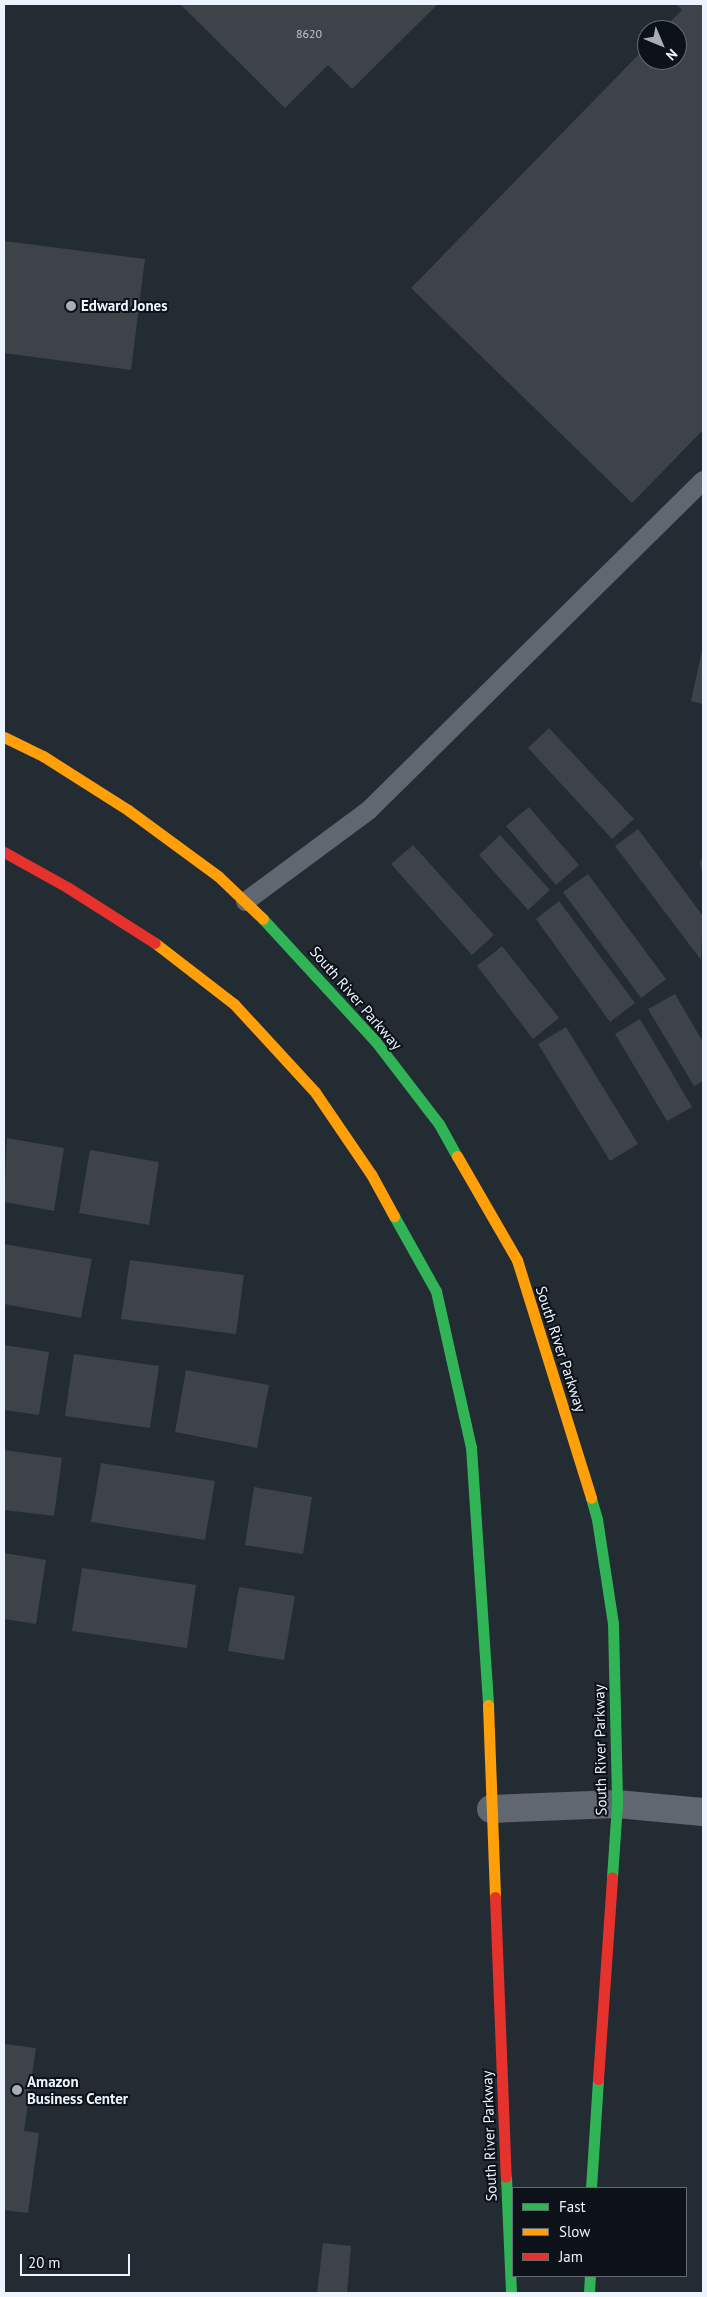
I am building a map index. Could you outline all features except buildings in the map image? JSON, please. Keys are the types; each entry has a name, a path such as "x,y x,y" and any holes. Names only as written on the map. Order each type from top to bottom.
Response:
{"street":[{"name":"South River Parkway","path":"4,737 43,756 128,810 218,876 286,941 376,1042 439,1124 517,1260 597,1519 614,1623 617,1804 591,2187"},
{"name":"South River Parkway","path":"4,852 67,887 155,943 234,1004 315,1092 371,1174 436,1291 471,1447 485,1629 511,2293"},
{"path":"491,1809 617,1804 703,1812"},
{"path":"590,2277 590,2293"}],"lane":[{"path":"245,902 368,810 703,480"}],"traffic: fast":[{"path":"263,919 376,1042 439,1124 457,1156"},
{"path":"394,1216 436,1291 471,1447 488,1705"},
{"path":"591,1498 597,1519 613,1623 617,1804 612,1877"},
{"path":"591,2187 598,2079"},
{"path":"506,2177 511,2293"},
{"path":"589,2293 590,2277"}],"traffic: slow":[{"path":"4,737 43,756 128,810 218,876 263,919"},
{"path":"155,943 234,1004 315,1092 371,1174 394,1216"},
{"path":"457,1156 517,1260 591,1498"},
{"path":"488,1705 495,1897"}],"traffic: jam":[{"path":"4,852 67,887 155,943"},
{"path":"598,2079 612,1877"},
{"path":"495,1897 506,2177"}],"place":[{"name":"Edward Jones","path":"71,306"},
{"name":"Amazon Business Center","path":"17,2090"}]}
